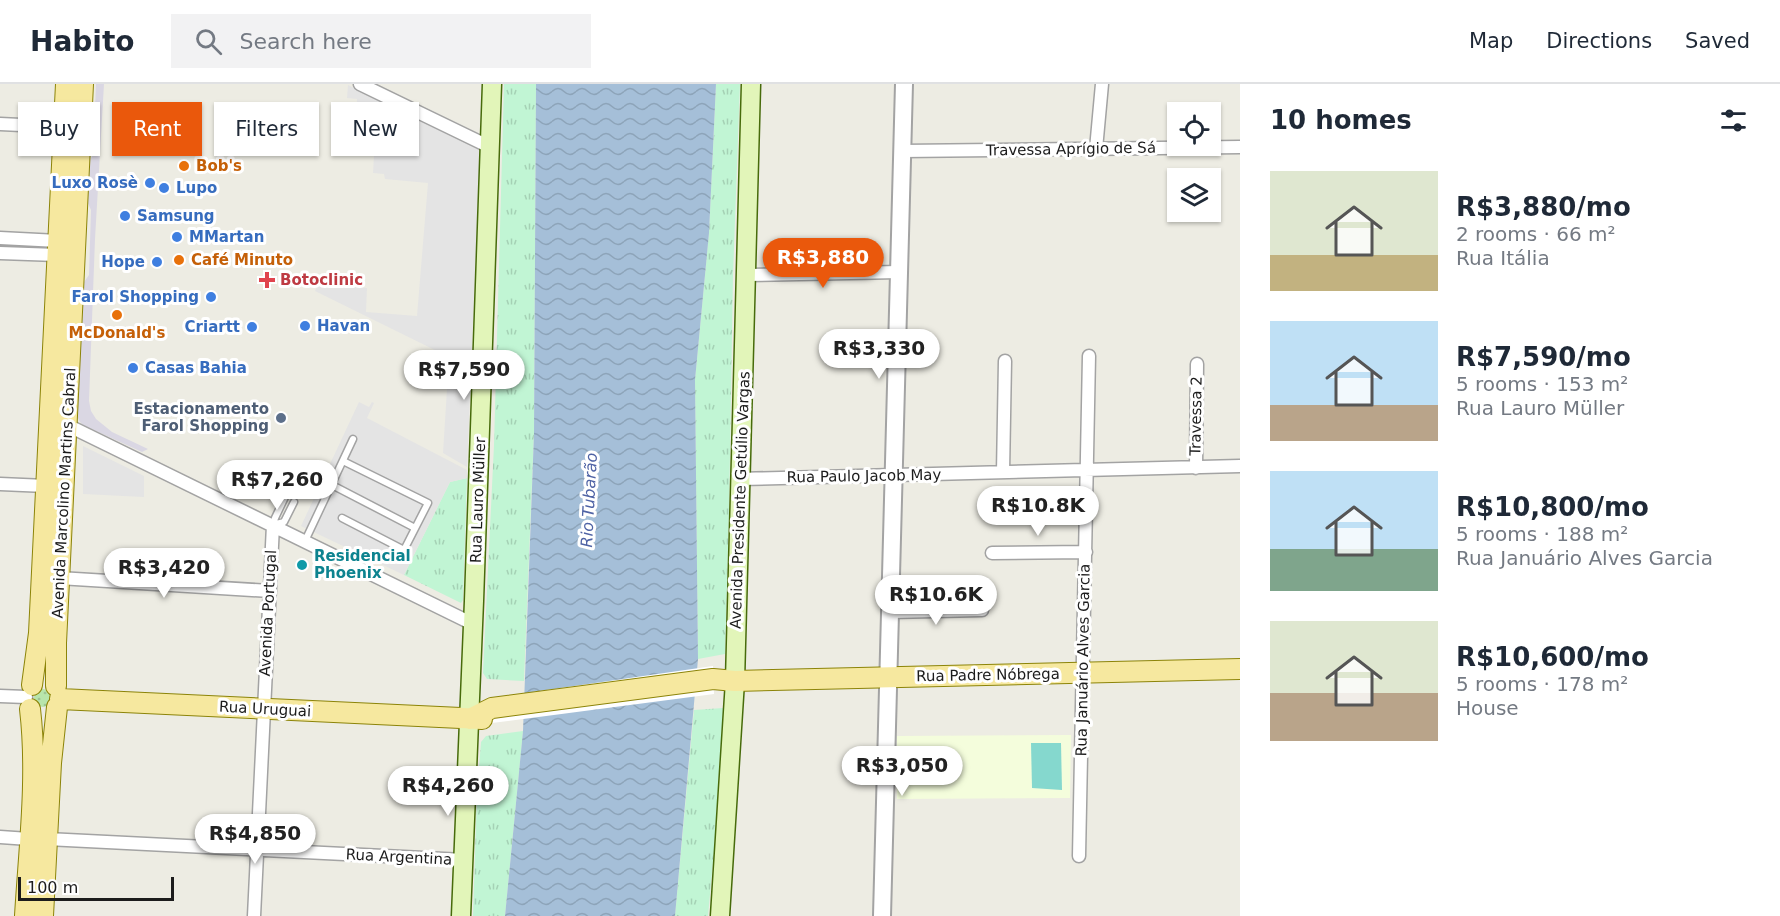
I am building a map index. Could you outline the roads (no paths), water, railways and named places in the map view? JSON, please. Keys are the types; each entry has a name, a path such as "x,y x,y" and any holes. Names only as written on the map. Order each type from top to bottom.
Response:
{"main road":[{"name":"Avenida Marcolino Martins Cabral","path":"65,102 66,84"},
{"name":"Avenida Marcolino Martins Cabral","path":"25,916 51,763 58,697 59,578 83,84"},
{"name":"Rua Lauro Müller","path":"461,916 492,84"},
{"name":"Avenida Presidente Getúlio Vargas","path":"720,916 735,681 751,84"},
{"name":"Avenida Marcolino Martins Cabral","path":"43,916 29,697 39,633 46,486 50,248 60,156"},
{"path":"46,486 54,491 56,514 62,522"},
{"name":"Rua Padre Nóbrega","path":"492,714 735,681 1240,669"},
{"path":"42,681 47,681 58,697 49,714 39,715 29,697 42,681"},
{"name":"Rua Uruguai","path":"58,697 470,718 492,714"}],"street":[{"path":"360,84 490,147"},
{"path":"882,916 904,84"},
{"path":"1096,149 1102,84"},
{"path":"0,124 18,125"},
{"name":"Travessa Aprígio de Sá","path":"902,151 1240,147"},
{"path":"0,238 50,248"},
{"path":"0,253 50,248"},
{"path":"746,275 899,272"},
{"name":"Rua Januário Alves Garcia","path":"1079,856 1089,356"},
{"path":"1003,472 1005,361"},
{"name":"Travessa 2","path":"1196,468 1197,364"},
{"path":"67,425 473,624"},
{"name":"Rua Paulo Jacob May","path":"740,479 1240,466"},
{"path":"0,484 46,486"},
{"name":"Avenida Portugal","path":"254,916 273,525"},
{"path":"992,553 1086,552"},
{"path":"59,578 270,591"},
{"path":"890,612 982,610"},
{"path":"0,696 29,697"},
{"name":"Rua Argentina","path":"0,837 464,860"}],"lane":[{"path":"305,541 353,439"},
{"path":"342,518 404,550 428,503 343,461"},
{"path":"332,485 415,528"},
{"path":"285,497 274,518 273,525 284,522 294,501"}],"water":[{"name":"Rio Tubarão","path":"536,84 716,84 709,233 695,380 698,659 675,916 505,916 523,731 534,433"}],"place":[{"name":"Bob's","path":"184,166"},
{"name":"Luxo Rosè","path":"150,183"},
{"name":"Lupo","path":"164,188"},
{"name":"Samsung","path":"125,216"},
{"name":"MMartan","path":"177,237"},
{"name":"Café Minuto","path":"179,260"},
{"name":"Hope","path":"157,262"},
{"name":"Botoclinic","path":"267,280"},
{"name":"Farol Shopping","path":"211,297"},
{"name":"McDonald's","path":"117,315"},
{"name":"Havan","path":"305,326"},
{"name":"Criartt","path":"252,327"},
{"name":"Casas Bahia","path":"133,368"},
{"name":"Estacionamento Farol Shopping","path":"281,418"},
{"name":"Residencial Phoenix","path":"302,565"}]}
